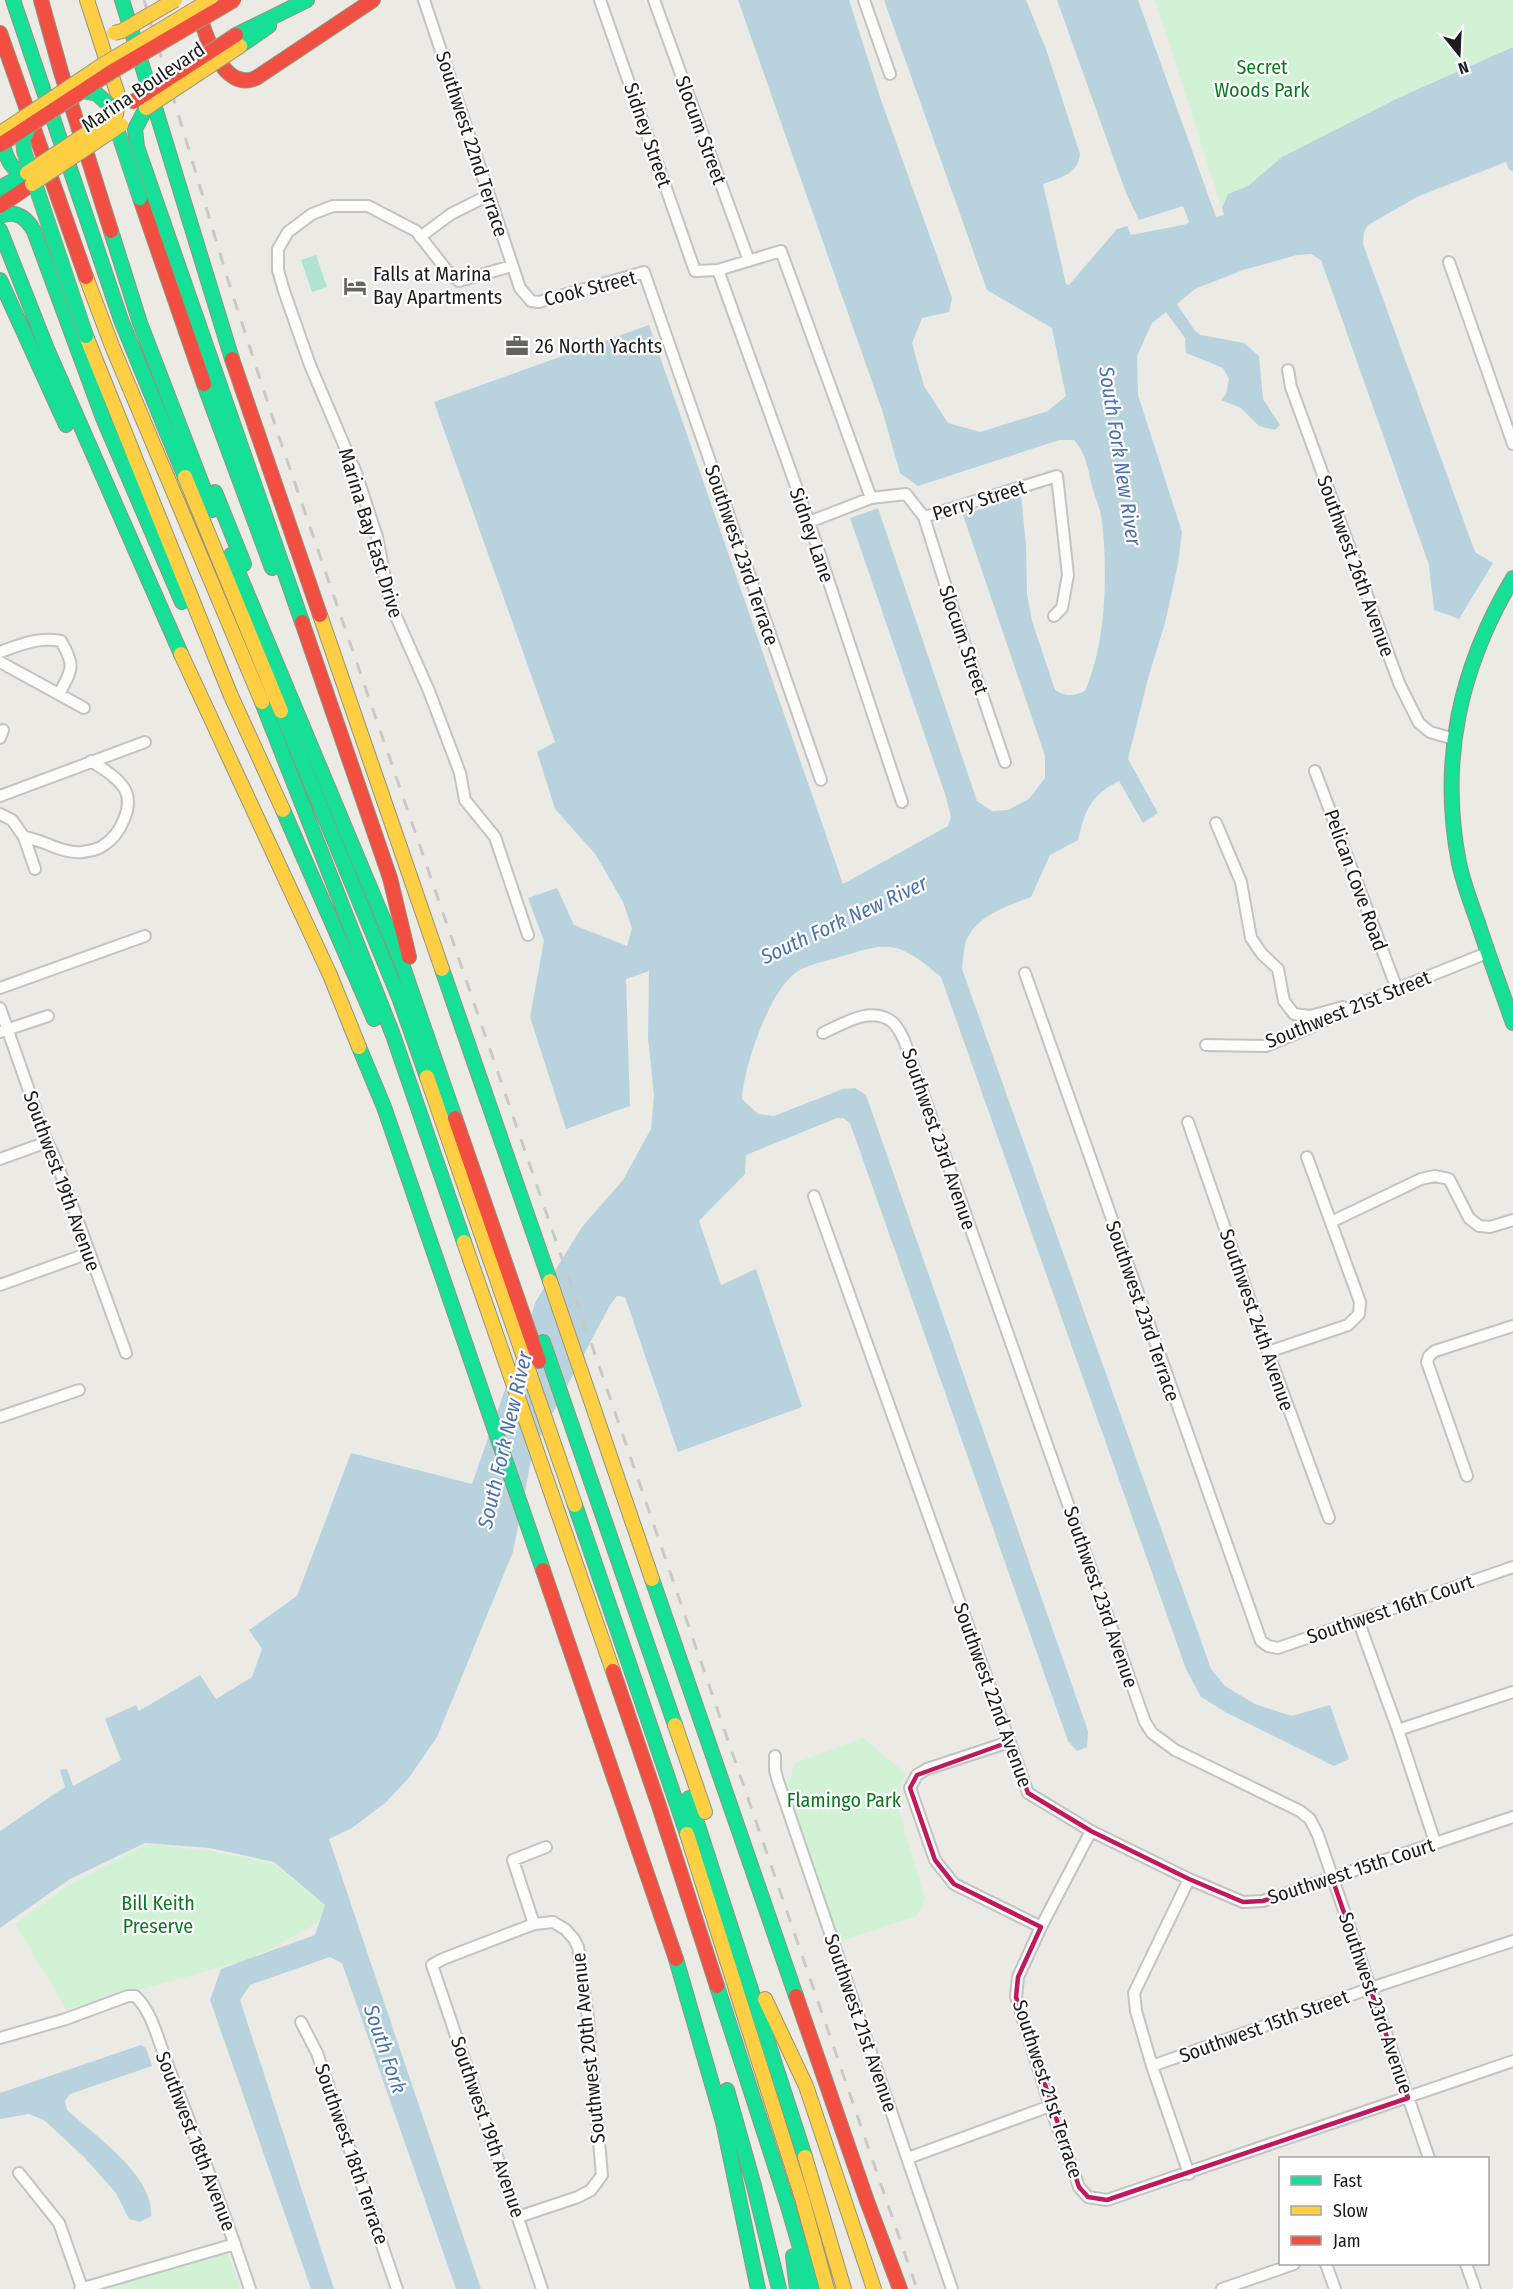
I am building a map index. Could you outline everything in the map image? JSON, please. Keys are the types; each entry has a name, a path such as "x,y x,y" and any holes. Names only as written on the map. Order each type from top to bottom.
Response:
{"main road":[{"path":"13,0 121,320 411,996 765,2000 852,2289"},
{"path":"24,0 40,53 40,80"},
{"path":"33,0 48,53 61,72"},
{"path":"41,0 61,72 140,323 218,524 402,963 534,1386 678,1804 802,2198 827,2289"},
{"path":"54,0 106,186 174,387 232,536 412,967"},
{"path":"87,0 105,28 114,33 122,31 175,0"},
{"path":"87,0 119,98 118,119"},
{"path":"122,0 228,346 867,2201 900,2289"},
{"path":"198,0 198,12 215,55 233,76 239,81 246,82 256,78 373,0"},
{"name":"Marina Boulevard","path":"0,135 101,66 210,0"},
{"name":"Marina Boulevard","path":"0,145 167,38 234,0"},
{"path":"231,696 188,615 136,502 86,379 34,231 22,216 2,210 30,178 238,41 307,0"},
{"path":"0,33 107,335 152,446 285,754 376,1007 380,1033 410,1084 659,1806 787,2203 812,2289"},
{"path":"83,91 102,97 111,111 190,347 257,531 333,710"},
{"path":"139,108 135,129 137,147 267,516 390,878 412,967 411,996"},
{"path":"29,126 22,142 25,154 67,282 110,397 231,696 318,887 376,1007"},
{"path":"0,135 12,167 30,178"},
{"path":"0,135 0,150"},
{"path":"0,188 30,178"},
{"path":"0,230 52,360 156,600 330,975 395,1138 675,1954 723,2122 758,2289"},
{"path":"0,279 128,558 156,600"},
{"path":"1513,578 1490,619 1473,659 1461,699 1454,739 1452,790 1459,864 1487,953 1513,1023"},
{"path":"694,1794 844,2289"},
{"path":"675,1954 699,2007 731,2103 757,2195 778,2289"},
{"path":"765,2000 806,2086 874,2289"},
{"path":"867,2201 890,2289"},
{"path":"787,2203 797,2289"}],"street":[{"name":"Southwest 22nd Terrace","path":"424,0 489,195 507,267 520,288"},
{"name":"Sidney Street","path":"600,0 695,271 718,270"},
{"name":"Slocum Street","path":"654,0 749,261"},
{"path":"864,0 890,74"},
{"path":"420,237 451,214 489,195"},
{"name":"Marina Bay East Drive","path":"507,267 459,281 449,273 416,231 368,206 333,206 312,214 288,232 278,249 278,270 310,365 356,473 377,537 390,603 429,691 460,773 465,800 495,837 528,935"},
{"path":"718,270 781,251 871,498"},
{"path":"1449,262 1513,444"},
{"name":"Sidney Lane","path":"718,270 809,522 902,802"},
{"name":"Cook Street","path":"520,288 531,301 539,302 644,272 663,330"},
{"name":"Southwest 23rd Terrace","path":"663,330 821,780"},
{"name":"Southwest 26th Avenue","path":"1288,370 1292,387 1399,682 1419,723 1430,732 1454,739"},
{"name":"Perry Street","path":"809,522 871,498 906,494 924,517 1057,476 1068,575 1062,608 1053,616"},
{"name":"Slocum Street","path":"924,517 1005,762"},
{"path":"0,652 34,639 48,638 62,641 70,656 72,669 59,694"},
{"path":"0,662 84,708"},
{"path":"0,796 145,742"},
{"path":"24,837 38,839 68,852 95,850 115,837 128,804 125,789 91,761"},
{"name":"Pelican Cove Road","path":"1315,771 1396,989"},
{"path":"0,814 12,820 24,837 35,869"},
{"path":"1216,823 1241,882 1251,938 1262,954 1278,969 1284,1001 1294,1014 1310,1016 1364,1002"},
{"path":"0,988 145,936"},
{"name":"Southwest 21st Street","path":"1206,1045 1266,1046 1364,1002 1487,953"},
{"name":"Southwest 23rd Terrace","path":"1025,973 1261,1641 1268,1646"},
{"name":"Southwest 19th Avenue","path":"0,1008 3,1031 46,1142 55,1158 126,1353"},
{"name":"Southwest 23rd Avenue","path":"824,1032 858,1017 878,1015 892,1021 904,1040 1145,1722 1152,1733 1175,1750 1300,1811 1310,1819 1318,1835 1429,2157"},
{"path":"3,1031 48,1016"},
{"name":"Southwest 24th Avenue","path":"1188,1122 1329,1518"},
{"path":"0,1159 46,1142"},
{"path":"1268,1352 1348,1325 1359,1314 1360,1302 1307,1157"},
{"path":"1331,1222 1422,1179 1435,1176 1449,1179 1469,1218 1479,1227 1491,1227 1513,1220"},
{"name":"Southwest 22nd Avenue","path":"814,1196 1028,1793 1091,1831 1189,1879"},
{"path":"0,1285 89,1253"},
{"path":"1467,1476 1427,1362 1429,1356 1435,1351 1513,1326"},
{"path":"0,1417 79,1390"},
{"name":"Southwest 16th Court","path":"1268,1646 1278,1648 1513,1567"},
{"path":"1358,1620 1435,1842"},
{"path":"1398,1730 1513,1692"},
{"path":"1009,1743 927,1769 916,1775 910,1788 934,1860 954,1884 1041,1927"},
{"name":"Southwest 21st Avenue","path":"775,1756 775,1770 782,1792 952,2289"},
{"name":"Southwest 15th Court","path":"1189,1879 1243,1902 1263,1901 1513,1817"},
{"name":"Southwest 21st Terrace","path":"1091,1831 1018,1977 1016,1997 1050,2106 1079,2187 1088,2197 1107,2200 1189,2174"},
{"path":"534,1924 513,1860 546,1847"},
{"path":"1189,1879 1134,1993 1136,2012 1152,2066 1189,2174 1513,2061"},
{"name":"Southwest 20th Avenue","path":"518,2217 578,2197 591,2190 602,2175 588,2018 578,1947 565,1929 553,1922 534,1924"},
{"name":"Southwest 19th Avenue","path":"534,1924 432,1965 542,2289"},
{"name":"Southwest 15th Street","path":"1152,2066 1371,1988 1513,1941"},
{"name":"Southwest 18th Avenue","path":"0,2038 66,2019 128,1996 135,1996 143,2004 250,2289"},
{"name":"Southwest 18th Terrace","path":"301,2022 317,2053 397,2289"},
{"path":"908,2158 1050,2106"},
{"path":"19,2173 59,2223 81,2289 235,2244"},
{"path":"1222,2289 1291,2265"},
{"path":"1326,2265 1335,2289"},
{"path":"1466,2265 1475,2289"}],"highlighted area":[{"path":"1009,1742 1028,1793 1091,1831 1189,1879 1243,1902 1263,1901 1332,1878 1408,2098 1107,2200 1088,2197 1079,2187 1016,1997 1018,1977 1041,1927 954,1884 935,1860 910,1788 917,1775"}],"green space":[{"name":"Secret Woods Park","path":"1155,0 1513,0 1513,47 1398,98 1282,157 1248,186 1228,194 1222,208"},
{"path":"316,255 327,287 312,292 301,260"},
{"name":"Flamingo Park","path":"863,1738 905,1773 896,1801 925,1899 917,1916 838,1942 786,1791 795,1763"},
{"name":"Bill Keith Preserve","path":"147,1844 210,1851 273,1864 326,1905 318,1923 250,1959 67,2010 15,1924 69,1885"},
{"path":"227,2251 241,2289 107,2289"}],"water":[{"path":"738,0 849,0 881,100 952,298 949,312 922,318 912,343 924,386 948,423 980,432 1048,411 1066,396 1052,328 987,290 884,0 1026,0 1046,49 1080,154 1076,167 1072,171 1043,184 1066,284 1069,285 1117,229 1127,226 1131,235 1189,222 1183,206 1139,220 1126,193 1057,0 1138,0 1216,217 1224,215 1222,208 1228,194 1248,186 1282,157 1398,98 1513,47 1513,159 1417,197 1368,225 1364,232 1363,244 1475,552 1493,563 1459,619 1434,610 1429,565 1321,260 1311,254 1297,255 1243,270 1195,289 1177,304 1195,331 1201,335 1244,343 1259,356 1263,399 1280,425 1275,430 1259,426 1241,408 1221,400 1226,394 1229,379 1223,368 1186,353 1185,338 1166,312 1152,323 1137,356 1138,395 1182,532 1178,564 1165,623 1128,759 1158,813 1143,823 1119,781 1109,787 1090,805 1078,840 1050,855 1031,897 1001,909 975,927 965,945 963,957 962,969 1211,1669 1225,1686 1255,1704 1292,1716 1330,1705 1349,1759 1334,1766 1227,1713 1201,1697 1186,1669 941,977 911,954 892,947 866,949 798,971 788,980 768,1011 747,1068 742,1099 758,1114 774,1116 843,1089 855,1088 866,1095 1088,1731 1087,1747 1077,1751 1068,1741 850,1123 843,1118 837,1118 746,1155 745,1174 699,1221 721,1285 756,1269 802,1407 678,1452 625,1297 617,1296 610,1305 533,1450 513,1552 437,1737 408,1779 385,1803 352,1828 329,1839 481,2289 456,2289 342,1963 330,1957 250,1985 240,2000 334,2289 311,2289 210,2000 221,1969 315,1935 325,1905 274,1862 210,1848 145,1843 70,1879 0,1928 0,1831 65,1787 60,1770 67,1769 73,1786 121,1760 105,1719 136,1705 139,1711 200,1675 216,1699 252,1677 262,1649 249,1630 297,1596 351,1453 472,1484 536,1301 582,1227 623,1180 651,1129 654,1095 648,1038 649,971 626,979 630,1106 566,1129 530,1017 544,941 528,898 557,888 574,925 627,946 632,928 623,902 596,855 555,809 537,752 555,742 434,402 649,325 843,884 948,826 951,817 850,518 878,508 977,801 992,811 1008,810 1029,799 1045,778 1045,756 963,515 1021,496 1026,545 1027,594 1032,621 1055,690 1070,695 1085,691 1097,652 1105,585 1102,522 1086,462 1074,440 1059,440 918,486 900,473 882,410"},
{"path":"141,2045 146,2048 152,2066 70,2094 65,2101 67,2110 121,2157 143,2186 150,2201 151,2216 140,2222 129,2219 116,2193 84,2157 44,2120 29,2114 0,2119 0,2093"}],"waterway":[{"path":"1505,147 1513,166"}],"railway":[{"path":"144,0 227,277 278,434 917,2289"}],"traffic: fast":[{"path":"13,0 121,320 185,477"},
{"path":"122,0 232,359"},
{"path":"236,35 307,0"},
{"path":"240,46 269,26"},
{"path":"83,91 97,94 109,105 140,198"},
{"path":"146,108 135,129 137,147 302,622"},
{"path":"29,126 23,139 24,151 86,336"},
{"path":"0,136 11,165 27,173"},
{"path":"0,188 27,173"},
{"path":"0,216 16,214 28,222 34,231 103,418 182,602"},
{"path":"0,230 47,349 181,654"},
{"path":"111,231 140,323 212,510"},
{"path":"0,280 66,425"},
{"path":"204,384 272,568"},
{"path":"215,492 244,564"},
{"path":"231,555 402,964 455,1118"},
{"path":"1513,578 1479,646 1467,680 1453,751 1452,788 1453,825 1459,863 1469,899 1513,1023"},
{"path":"262,702 393,1035 464,1242"},
{"path":"281,711 400,1000 427,1077"},
{"path":"283,810 374,1019"},
{"path":"442,969 550,1281"},
{"path":"359,1047 384,1107 543,1570"},
{"path":"543,1342 675,1725"},
{"path":"575,1505 687,1834"},
{"path":"652,1579 796,1996"},
{"path":"689,1798 805,2157"},
{"path":"676,1959 723,2122 758,2289"},
{"path":"717,1986 787,2203 812,2289"},
{"path":"727,2090 754,2186 779,2289"},
{"path":"793,2256 797,2289"}],"traffic: slow":[{"path":"87,0 119,98 116,114"},
{"path":"114,33 122,31 175,0"},
{"path":"2,132 101,66 210,0"},
{"path":"146,108 240,46"},
{"path":"27,173 116,114"},
{"path":"32,184 121,125"},
{"path":"86,277 112,346 262,702"},
{"path":"86,336 231,696 283,810"},
{"path":"185,477 281,711"},
{"path":"320,615 442,969"},
{"path":"181,654 330,975 359,1047"},
{"path":"427,1077 575,1505"},
{"path":"464,1242 613,1671"},
{"path":"550,1281 652,1579"},
{"path":"675,1725 705,1812"},
{"path":"687,1834 802,2198 827,2289"},
{"path":"765,1999 806,2086 874,2289"},
{"path":"805,2157 844,2289"}],"traffic: jam":[{"path":"41,0 111,231"},
{"path":"0,145 111,72 234,0"},
{"path":"198,11 217,59 234,77 244,80 256,78 373,0"},
{"path":"0,33 86,277"},
{"path":"133,102 236,35"},
{"path":"0,206 32,184"},
{"path":"140,198 204,384"},
{"path":"232,359 320,615"},
{"path":"302,622 390,878 409,957"},
{"path":"455,1118 539,1361"},
{"path":"543,1570 676,1959"},
{"path":"613,1671 717,1986"},
{"path":"796,1996 900,2289"}],"place":[{"name":"Falls at Marina Bay Apartments","path":"355,286"},
{"name":"26 North Yachts","path":"517,346"}],"water label":[{"name":"South Fork New River","path":"1120,456"},
{"name":"South Fork New River","path":"844,920"},
{"name":"South Fork New River","path":"505,1440"},
{"name":"South Fork","path":"385,2049"}]}
